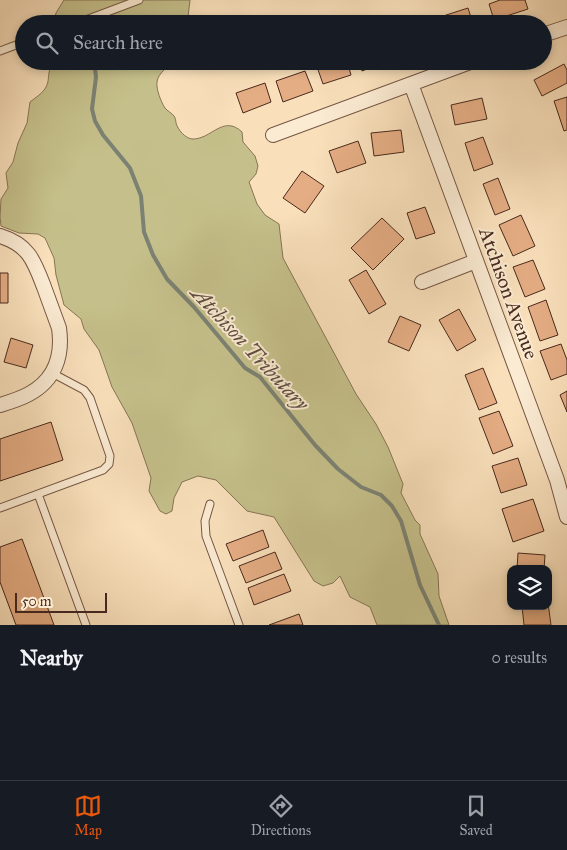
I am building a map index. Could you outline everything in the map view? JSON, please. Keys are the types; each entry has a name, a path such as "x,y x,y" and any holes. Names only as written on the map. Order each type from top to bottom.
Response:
{"street":[{"path":"552,32 567,27"},
{"path":"273,135 449,70"},
{"name":"Atchison Avenue","path":"411,84 557,480 567,517"},
{"path":"0,236 14,241 23,247 35,264 59,328 60,337 57,363 45,384 28,395 0,405"},
{"path":"422,282 476,262"}],"lane":[{"path":"99,15 139,0"},
{"path":"0,51 15,45"},
{"path":"0,508 103,470 109,464 110,456 90,398 84,390 52,373"},
{"path":"38,494 86,625"},
{"path":"210,504 205,521 206,536 239,625"}],"shaded area":[{"path":"64,0 190,0 188,15 55,15"},
{"path":"50,70 164,70 158,79 159,95 163,105 174,117 177,126 187,137 192,139 199,138 217,129 229,126 235,127 242,132 243,142 255,156 258,166 256,174 249,182 257,204 265,215 279,224 283,258 356,394 376,424 388,447 403,484 401,493 415,520 420,525 420,534 438,574 439,596 449,625 377,625 370,607 350,597 340,576 333,583 323,586 314,581 274,517 247,511 216,480 198,476 182,482 174,498 172,511 166,514 160,511 149,491 151,478 132,423 112,387 99,350 84,329 81,319 64,305 56,275 54,258 45,238 38,234 19,233 1,226 1,199 8,188 6,173 13,162 18,143 27,123 30,102 45,89"}],"building":[{"path":"500,0 525,0 528,9 509,15 492,15 489,4"},
{"path":"468,8 470,15 446,15"},
{"path":"564,64 567,70 567,83 542,96 534,80"},
{"path":"318,70 350,70 351,75 323,84"},
{"path":"305,71 313,91 283,102 276,81"},
{"path":"265,83 271,102 243,113 236,93"},
{"path":"567,97 567,130 564,131 554,101"},
{"path":"482,98 487,119 455,125 451,105"},
{"path":"401,130 404,152 374,156 371,133"},
{"path":"483,137 493,164 474,171 465,143"},
{"path":"358,141 366,163 337,173 329,151"},
{"path":"302,171 324,186 305,213 283,198"},
{"path":"498,178 510,209 495,215 483,184"},
{"path":"425,207 435,233 416,239 407,213"},
{"path":"521,215 535,246 513,256 499,225"},
{"path":"382,218 404,239 373,270 351,248"},
{"path":"533,260 545,289 525,297 513,267"},
{"path":"366,270 386,304 369,314 349,280"},
{"path":"0,273 8,273 8,303 0,303"},
{"path":"546,300 558,335 540,341 528,307"},
{"path":"459,309 476,340 457,351 439,320"},
{"path":"400,316 421,325 409,351 388,342"},
{"path":"11,338 33,345 26,368 4,362"},
{"path":"561,344 567,360 567,374 551,380 540,351"},
{"path":"483,368 497,403 479,410 465,375"},
{"path":"567,391 567,412 560,395"},
{"path":"499,411 513,446 493,454 479,418"},
{"path":"51,422 63,460 0,481 0,439"},
{"path":"518,458 527,485 501,493 492,466"},
{"path":"533,499 544,531 513,542 502,509"},
{"path":"263,530 269,547 233,561 226,544"},
{"path":"22,539 54,625 16,625 0,582 0,547"},
{"path":"275,552 282,569 246,583 239,566"},
{"path":"518,553 545,555 544,565 517,565"},
{"path":"284,574 291,591 254,605 248,588"},
{"path":"522,610 549,610 551,625 524,625"},
{"path":"299,614 303,625 269,625"}],"waterway":[{"name":"Atchison Tributary","path":"95,70 92,109 95,121 103,135 130,168 141,196 144,232 153,255 167,279 194,307 245,368 260,377 315,445 338,469 361,487 381,495 392,506 401,521 420,585 439,625"}]}
